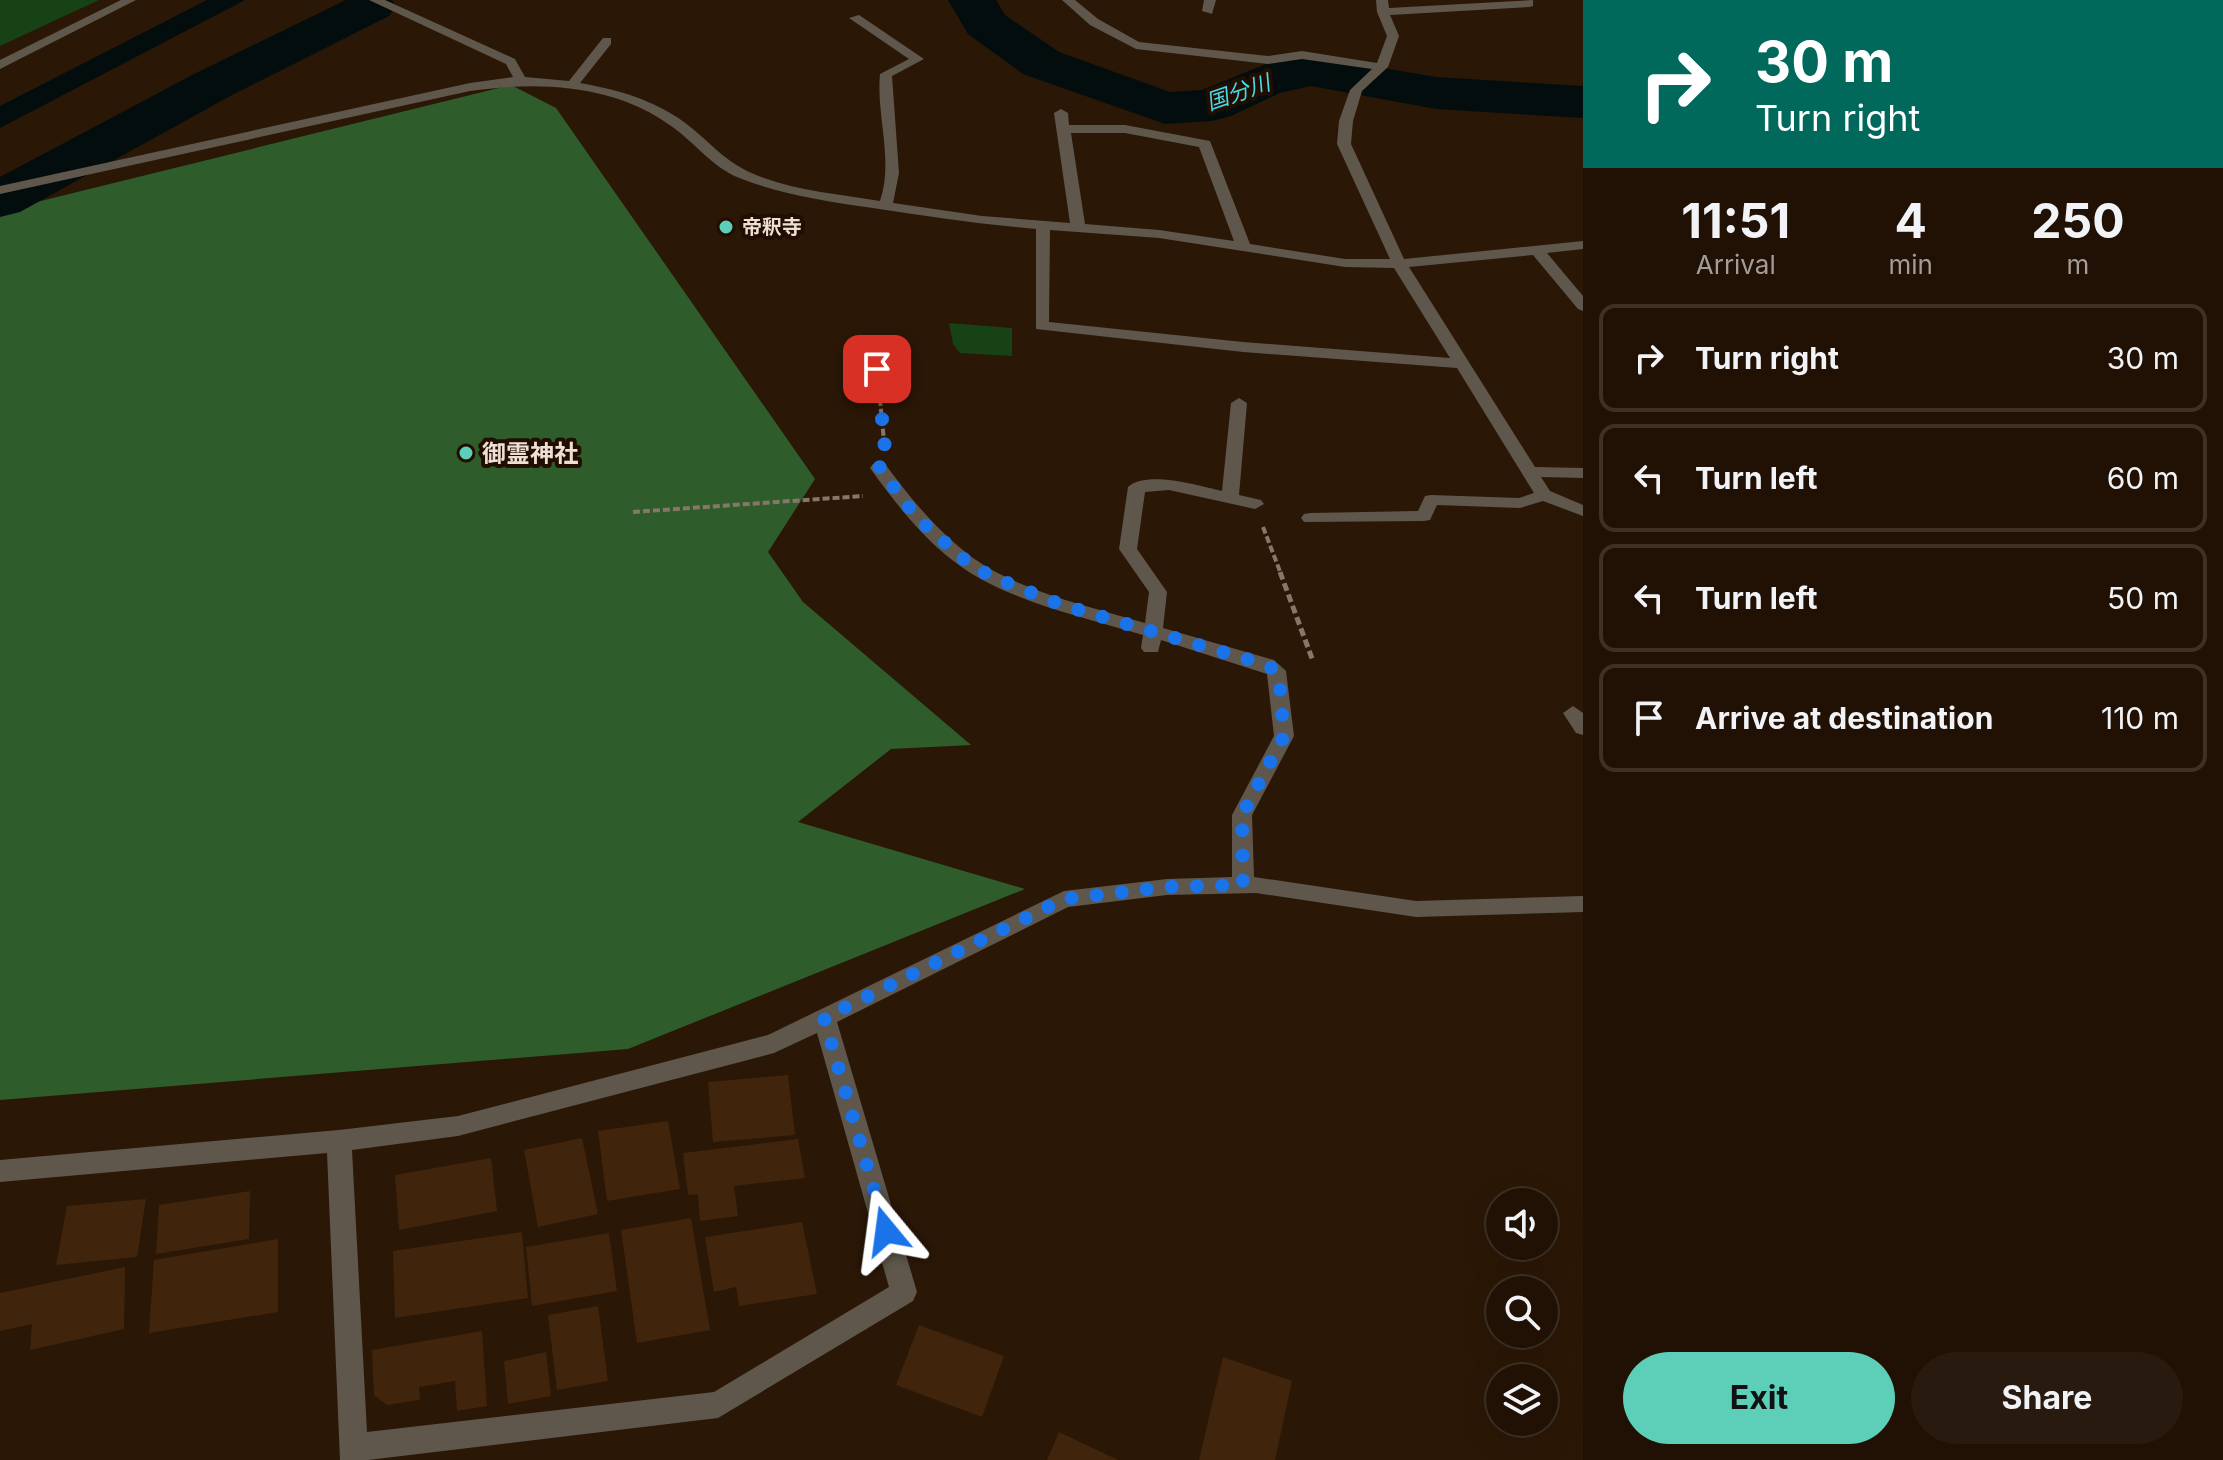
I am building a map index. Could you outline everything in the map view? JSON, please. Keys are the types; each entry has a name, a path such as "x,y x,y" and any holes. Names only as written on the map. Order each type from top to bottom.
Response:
{"street":[{"path":"0,65 130,0"},
{"path":"375,0 511,62 521,80"},
{"path":"1068,0 1094,22 1136,45 1268,60 1302,55 1378,70"},
{"path":"1529,3 1383,6 1393,36 1378,70 1356,90 1346,121 1344,144 1399,264 1544,495 1583,511"},
{"path":"855,18 918,59 886,74 884,89 893,143 891,192 885,206"},
{"path":"572,85 607,41"},
{"path":"0,190 470,87 521,80 614,93 644,104 679,125 723,164 745,176 810,194 885,206 982,220 1159,234 1345,263 1399,264 1583,245"},
{"path":"1061,113 1078,227"},
{"path":"1063,129 1125,129 1205,144 1244,248"},
{"path":"1043,225 1041,326 1243,347 1462,364"},
{"path":"1536,249 1583,306"},
{"path":"1230,498 1239,403"},
{"path":"879,468 917,518 967,562 990,576 1016,589 1152,640 1267,665 1276,671 1284,736 1242,815 1243,885"},
{"path":"1531,472 1583,473"},
{"path":"1152,640 1158,592 1128,549 1137,487 1169,485 1255,504"},
{"path":"1310,518 1424,516 1431,500 1520,503 1544,495"},
{"path":"0,1171 339,1141 458,1126 774,1043 1064,899 1167,887 1243,885 1416,909 1583,904"},
{"path":"339,1141 354,1454 718,1405 904,1292 824,1018"}],"path":[{"path":"877,369 886,459 879,468"},
{"path":"633,512 900,493"},
{"path":"1255,504 1313,661"}],"green space":[{"path":"0,0 99,0 0,46"},
{"path":"511,85 556,108 815,479 768,552 803,602 971,745 891,749 798,822 1025,889 628,1049 0,1100 0,211"},
{"path":"949,323 1012,328 1012,356 960,353 953,344"}],"shaded area":[{"path":"207,0 245,0 0,128 0,106"}],"building":[{"path":"788,1075 795,1135 713,1142 708,1082"},
{"path":"668,1121 680,1189 607,1201 598,1131"},
{"path":"582,1138 598,1214 538,1227 524,1150"},
{"path":"798,1139 805,1178 734,1186 738,1216 700,1221 698,1194 688,1195 683,1153"},
{"path":"491,1158 497,1211 399,1230 395,1175"},
{"path":"250,1191 249,1239 156,1254 159,1205"},
{"path":"146,1199 137,1257 56,1265 67,1206"},
{"path":"691,1218 710,1330 637,1343 621,1230"},
{"path":"802,1222 817,1294 739,1306 736,1287 714,1292 705,1237"},
{"path":"522,1232 528,1298 395,1318 393,1251"},
{"path":"609,1233 617,1291 532,1306 526,1247"},
{"path":"278,1239 278,1312 149,1333 154,1260"},
{"path":"125,1267 124,1329 30,1350 32,1324 0,1331 0,1293"},
{"path":"598,1306 608,1381 557,1390 548,1315"},
{"path":"919,1325 1004,1356 982,1417 896,1385"},
{"path":"482,1331 487,1406 457,1411 455,1381 419,1387 420,1400 387,1405 374,1395 372,1350"},
{"path":"546,1352 551,1396 508,1404 504,1361"},
{"path":"1223,1357 1292,1381 1275,1460 1199,1460"},
{"path":"1059,1432 1118,1460 1047,1460"}],"waterway":[{"name":"国分川","path":"972,0 985,24 1041,63 1165,108 1212,105 1262,82 1289,73 1311,71 1436,93 1583,102"},
{"path":"0,200 214,84 372,6"}],"place":[{"name":"帝釈寺","path":"726,227"},
{"name":"御霊神社","path":"466,453"}],"route":[{"path":"877,369 886,459 879,468 917,518 938,537 967,562 1016,589 1267,665 1276,671 1279,678 1284,736 1242,815 1243,885 1167,887 1064,899 824,1018 886,1231"}]}
